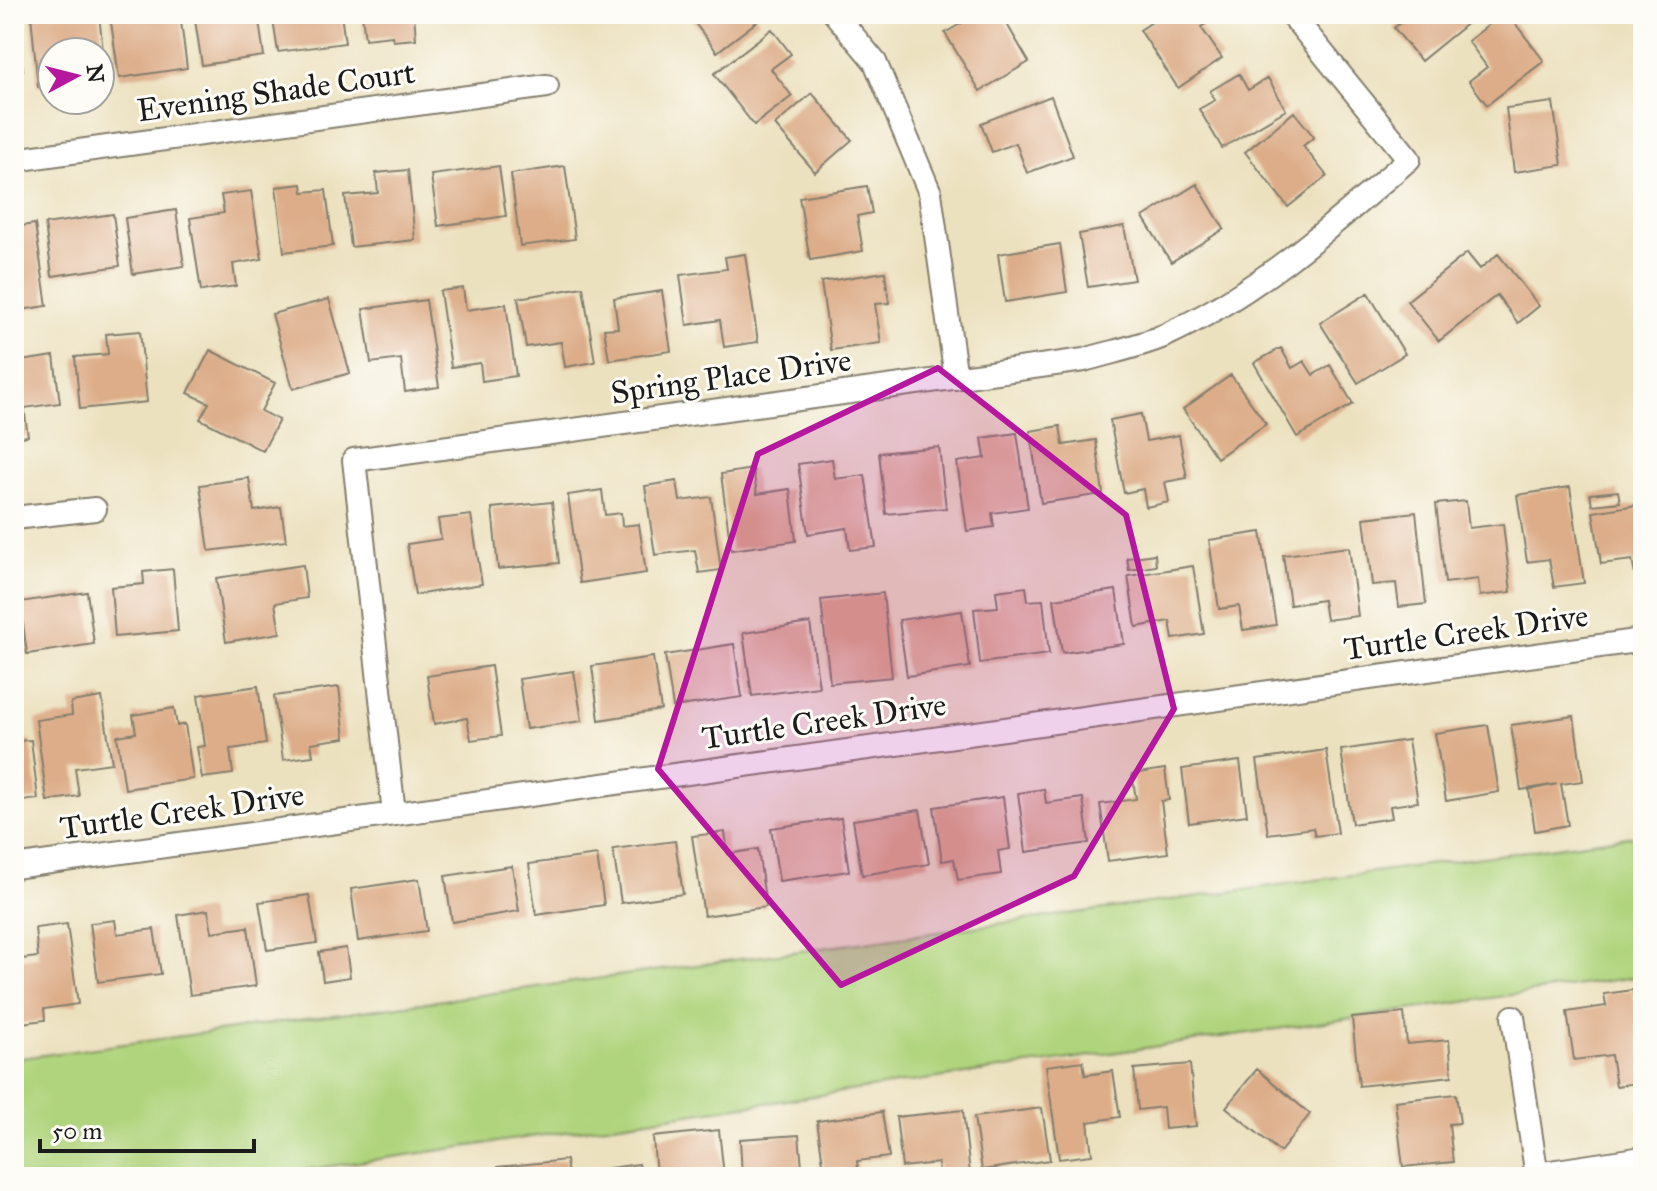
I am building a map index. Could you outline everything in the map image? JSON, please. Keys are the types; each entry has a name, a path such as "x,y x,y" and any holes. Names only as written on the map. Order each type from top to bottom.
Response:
{"street":[{"path":"835,14 875,62 930,193 956,378"},
{"name":"Spring Place Drive","path":"394,813 354,460 1084,360 1164,336 1239,295 1303,251 1409,159 1291,14"},
{"name":"Evening Shade Court","path":"14,160 547,86"},
{"path":"14,518 95,509"},
{"name":"Turtle Creek Drive","path":"14,867 1643,640"},
{"path":"1513,1017 1537,1176 1643,1158"}],"highlighted area":[{"path":"938,368 1126,515 1174,709 1074,876 841,985 658,769 758,454"}],"green space":[{"path":"1643,835 1643,976 255,1177 14,1177 14,1059"}],"building":[{"path":"99,14 101,36 36,36 36,66 31,15"},
{"path":"180,14 187,68 119,78 116,36 113,36 110,15"},
{"path":"194,14 258,14 264,56 202,65"},
{"path":"272,14 341,14 345,43 278,52"},
{"path":"362,14 414,14 416,39 393,41 392,36 365,39"},
{"path":"688,14 754,14 759,20 717,52"},
{"path":"977,14 1001,14 1029,62 980,91 945,33"},
{"path":"1164,14 1210,14 1213,19 1201,27 1222,58 1178,88 1140,30"},
{"path":"1405,14 1473,14 1475,17 1421,61 1394,28 1407,17"},
{"path":"1503,14 1508,14 1544,61 1487,105 1469,81 1487,67 1468,41"},
{"path":"14,16 23,70 14,71"},
{"path":"772,29 791,54 771,69 792,96 754,125 714,74"},
{"path":"1239,74 1248,90 1268,78 1286,110 1222,148 1199,109 1215,100 1210,91"},
{"path":"812,93 852,140 815,172 775,125"},
{"path":"1051,96 1073,156 1027,173 1016,143 992,152 981,123"},
{"path":"1553,102 1562,165 1514,172 1506,108"},
{"path":"1294,112 1314,137 1303,146 1327,176 1288,207 1245,152"},
{"path":"499,166 506,216 438,226 431,175"},
{"path":"565,166 575,239 520,246 511,174"},
{"path":"408,170 415,240 351,247 345,196 378,193 376,173"},
{"path":"302,184 303,192 326,190 333,246 284,252 276,187"},
{"path":"1197,184 1224,229 1171,262 1143,217"},
{"path":"867,186 872,213 857,216 863,251 810,260 799,197"},
{"path":"251,191 262,259 233,264 236,286 201,291 190,218 224,213 221,195"},
{"path":"176,210 184,266 133,274 125,218"},
{"path":"113,214 120,266 52,276 45,224"},
{"path":"35,224 47,306 14,311 14,227"},
{"path":"1124,226 1134,280 1088,287 1079,234"},
{"path":"1060,244 1067,292 1005,302 998,254"},
{"path":"1467,253 1480,269 1498,254 1539,306 1518,323 1497,295 1439,341 1407,301"},
{"path":"745,254 758,342 724,347 720,320 687,325 680,275 727,269 725,257"},
{"path":"885,272 889,303 875,304 881,343 831,350 821,282"},
{"path":"583,287 595,362 565,367 561,342 526,347 518,298"},
{"path":"463,288 466,310 506,304 516,376 482,381 480,363 451,367 440,291"},
{"path":"662,291 671,351 609,360 604,329 618,328 614,298"},
{"path":"1368,293 1405,354 1358,383 1320,323"},
{"path":"329,299 350,373 293,389 272,314"},
{"path":"426,300 439,387 405,392 401,359 371,363 363,309"},
{"path":"140,331 147,402 80,409 75,357 108,354 106,334"},
{"path":"1281,348 1292,368 1304,361 1313,375 1330,365 1353,404 1297,437 1254,363"},
{"path":"210,350 275,383 261,411 279,420 263,451 200,419 209,403 188,393"},
{"path":"54,356 60,403 24,408 28,436 14,438 14,362"},
{"path":"1231,375 1266,424 1217,458 1183,409"},
{"path":"1141,414 1146,441 1179,435 1187,478 1165,482 1169,502 1146,507 1143,489 1124,493 1110,420"},
{"path":"1060,426 1063,445 1096,440 1103,494 1041,503 1030,431"},
{"path":"1017,433 1028,508 992,513 994,527 967,531 957,462 985,458 982,438"},
{"path":"939,447 946,508 886,514 879,453"},
{"path":"832,459 835,479 865,475 876,547 850,550 847,528 808,534 798,464"},
{"path":"753,469 757,494 790,489 796,541 731,550 721,474"},
{"path":"249,478 254,511 281,507 286,541 209,551 200,485"},
{"path":"677,481 680,501 711,497 721,570 699,573 695,550 655,555 645,486"},
{"path":"1570,487 1584,583 1554,587 1549,559 1527,562 1517,495"},
{"path":"602,490 605,515 621,513 622,526 639,524 646,573 580,583 568,495"},
{"path":"1618,491 1620,502 1592,505 1590,494"},
{"path":"1466,501 1469,528 1503,524 1511,592 1480,596 1478,579 1445,583 1436,504"},
{"path":"552,502 559,563 498,569 492,508"},
{"path":"1643,504 1643,574 1635,575 1632,560 1601,564 1593,512"},
{"path":"1416,512 1426,604 1399,607 1396,583 1372,585 1364,518"},
{"path":"471,515 482,584 415,595 407,544 441,539 438,519"},
{"path":"1261,532 1276,625 1243,630 1239,606 1219,609 1209,540"},
{"path":"1349,547 1358,616 1326,620 1323,600 1290,605 1283,555"},
{"path":"1155,554 1156,566 1129,570 1127,558"},
{"path":"303,565 307,598 275,603 280,633 226,642 216,578"},
{"path":"1193,566 1204,634 1173,639 1170,621 1136,627 1128,576"},
{"path":"173,569 178,631 115,637 111,587 144,584 143,572"},
{"path":"1026,587 1028,601 1043,600 1049,654 980,663 974,609 998,607 996,591"},
{"path":"1116,590 1124,644 1062,653 1054,599"},
{"path":"87,592 94,644 27,654 20,602"},
{"path":"883,593 892,677 830,683 821,600"},
{"path":"962,611 970,667 907,676 899,620"},
{"path":"810,623 819,687 752,696 743,633"},
{"path":"734,644 742,697 673,707 665,655"},
{"path":"653,657 661,710 599,720 592,666"},
{"path":"491,666 501,736 471,740 467,718 434,724 427,676"},
{"path":"574,671 582,721 526,729 519,679"},
{"path":"258,686 266,744 230,749 233,774 202,778 197,747 205,746 198,695"},
{"path":"339,687 345,738 311,743 313,756 283,760 274,696"},
{"path":"102,697 112,763 75,768 79,796 47,801 36,720 72,715 71,702"},
{"path":"174,708 177,726 185,724 193,779 125,789 117,736 136,733 133,715"},
{"path":"1574,716 1583,781 1561,784 1568,825 1535,831 1529,790 1557,784 1521,790 1511,725"},
{"path":"1488,725 1499,792 1446,801 1435,733"},
{"path":"31,740 38,799 14,802 14,741"},
{"path":"1408,740 1418,802 1390,806 1392,818 1352,824 1341,750"},
{"path":"1326,750 1338,833 1315,836 1313,828 1268,834 1257,760"},
{"path":"1240,761 1247,815 1189,823 1182,769"},
{"path":"1165,769 1169,800 1161,801 1168,853 1108,861 1100,804 1136,799 1132,774"},
{"path":"1044,789 1046,803 1083,798 1089,843 1026,852 1018,793"},
{"path":"1003,797 1010,849 998,851 1001,874 958,880 954,859 942,861 934,807"},
{"path":"920,810 929,864 862,875 853,820"},
{"path":"841,818 849,871 779,881 771,828"},
{"path":"725,832 728,854 758,849 766,907 704,916 692,836"},
{"path":"675,841 683,894 621,903 613,849"},
{"path":"597,855 604,905 536,915 529,864"},
{"path":"512,866 519,911 452,922 445,876"},
{"path":"419,879 427,931 358,941 351,889"},
{"path":"309,895 317,943 267,950 259,902"},
{"path":"208,910 212,932 248,927 256,986 190,995 178,915"},
{"path":"115,920 117,934 154,929 161,974 98,982 90,923"},
{"path":"67,924 78,1004 44,1009 45,1020 14,1024 14,960 38,957 35,928"},
{"path":"346,948 350,977 323,981 319,952"},
{"path":"1633,990 1643,1082 1616,1086 1611,1055 1574,1060 1567,1012 1606,1006 1604,994"},
{"path":"1404,1013 1407,1044 1449,1040 1452,1076 1359,1086 1352,1018"},
{"path":"1083,1061 1085,1075 1113,1071 1120,1117 1088,1122 1092,1155 1059,1159 1046,1066"},
{"path":"1190,1064 1196,1126 1165,1129 1163,1107 1138,1110 1134,1069"},
{"path":"1257,1069 1310,1114 1280,1152 1226,1107"},
{"path":"1456,1094 1460,1123 1449,1124 1453,1162 1403,1167 1395,1101"},
{"path":"1042,1108 1050,1160 982,1170 974,1117"},
{"path":"963,1110 970,1174 939,1177 938,1163 902,1167 896,1117"},
{"path":"882,1112 889,1157 857,1161 859,1177 825,1177 817,1121"},
{"path":"719,1130 724,1176 656,1177 653,1137"},
{"path":"799,1135 803,1177 742,1177 740,1139"},
{"path":"566,1160 568,1177 499,1177 498,1167"},
{"path":"639,1164 641,1177 582,1177 581,1172"}]}
